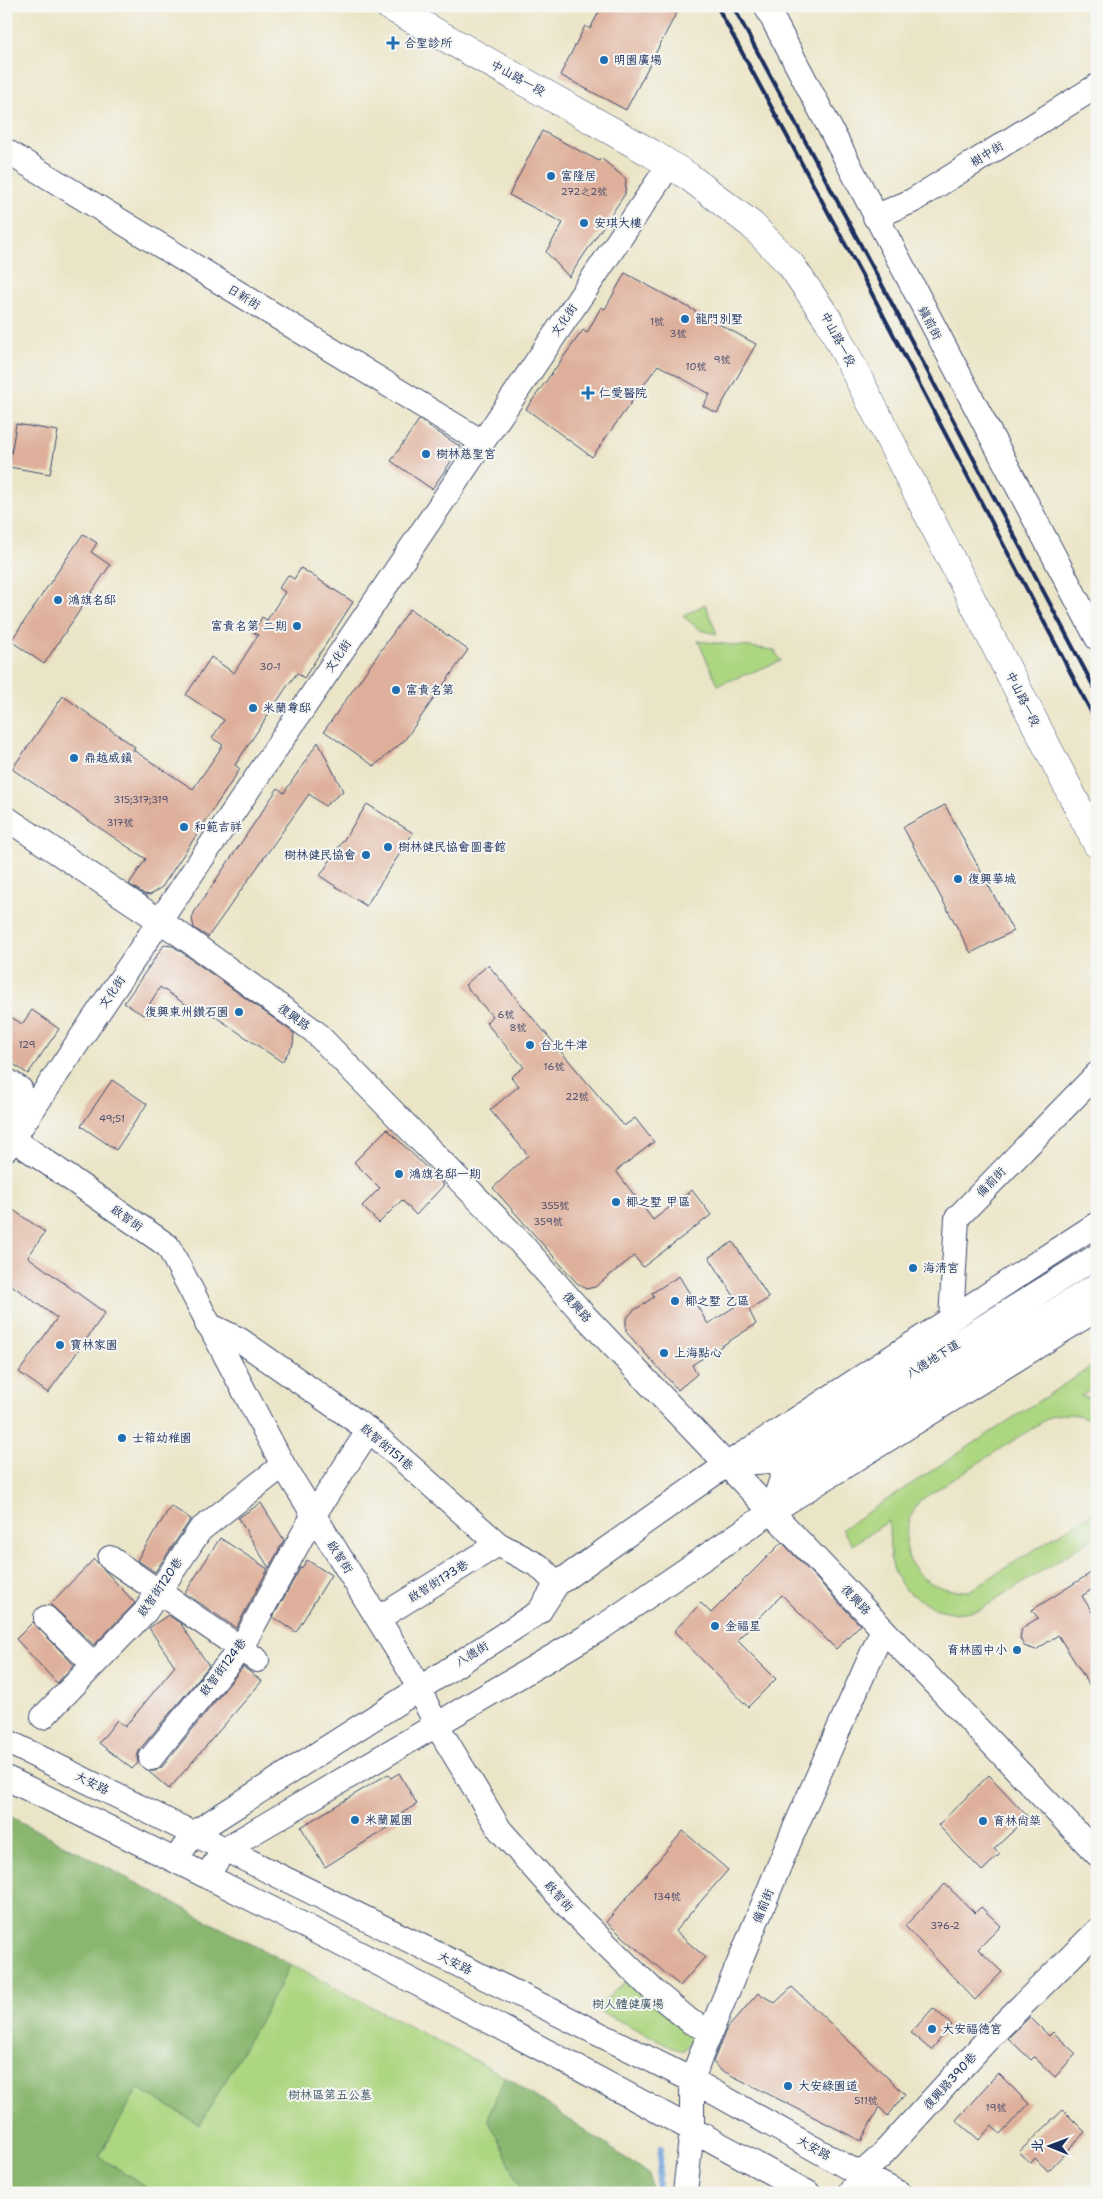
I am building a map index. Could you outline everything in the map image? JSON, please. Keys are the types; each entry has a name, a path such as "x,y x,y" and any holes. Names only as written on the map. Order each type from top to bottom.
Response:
{"main road":[{"name":"中山路一段","path":"389,6 670,164 752,226 791,265 817,302 1097,844"}],"street":[{"name":"鎮前街","path":"766,6 1097,638"},
{"name":"樹中街","path":"875,217 912,201 1097,86"},
{"name":"日新街","path":"6,151 482,442"},
{"name":"文化街","path":"9,1140 670,164"},
{"name":"復興路","path":"6,818 159,921 314,1031 517,1239 584,1315 1097,1854"},
{"name":"備前街","path":"951,1319 957,1218 1097,1074"},
{"path":"6,1080 20,1089 9,1140"},
{"name":"啟智街","path":"9,1140 168,1246 207,1324 283,1465 313,1516 379,1618 419,1687 436,1724 500,1830 574,1913 655,1992 691,2022 711,2032"},
{"name":"八德街","path":"176,1860 194,1833 419,1687 539,1612 557,1584 726,1464 1097,1224"},
{"name":"八德地下道","path":"776,1469 1097,1256"},
{"name":"八德地下道","path":"776,1469 1097,1284"},
{"path":"207,1875 225,1849 598,1630 771,1512 1097,1309"},
{"name":"啟智街151巷","path":"207,1324 240,1340 369,1430 498,1544 539,1566 557,1584"},
{"name":"啟智街124巷","path":"151,1758 249,1654 313,1516 369,1430"},
{"path":"726,1464 776,1469 771,1512"},
{"name":"啟智街120巷","path":"43,1716 146,1612 200,1530 283,1465"},
{"name":"啟智街173巷","path":"379,1618 498,1544"},
{"path":"110,1558 160,1590 249,1654"},
{"path":"46,1618 93,1664"},
{"name":"備前街","path":"685,2193 692,2129 692,2080 791,1838 883,1629"},
{"name":"大安路","path":"6,1740 692,2080 856,2183 899,2193"},
{"path":"6,1778 207,1875 692,2129 808,2193"},
{"name":"復興路390巷","path":"856,2183 985,2042 1097,1931"}],"green space":[{"path":"705,604 717,634 700,630 683,616"},
{"path":"698,641 774,650 781,661 718,685"},
{"path":"1097,1363 1097,1386 1081,1396 1097,1400 1097,1424 1076,1415 1053,1415 919,1501 910,1519 907,1551 912,1564 920,1576 933,1584 949,1589 969,1591 1097,1510 1097,1536 980,1610 955,1613 934,1608 905,1590 895,1574 890,1557 889,1521 852,1545 842,1529"},
{"path":"6,1814 291,1965 200,2125 138,2088 99,2157 157,2193 6,2193"},
{"name":"樹林區第五公墓","path":"291,1965 505,2076 488,2118 523,2193 157,2193 99,2157 138,2088 200,2125"},
{"name":"樹人體健廣場","path":"628,1979 693,2037 683,2052 595,2009"},
{"path":"505,2076 649,2174 653,2193 523,2193 488,2118"}],"building":[{"name":"明園廣場","path":"602,6 680,6 626,110 560,75 585,26 590,29"},
{"path":"542,131 599,161 601,158 626,179 625,194 569,277 546,252 563,223 509,195"},
{"path":"625,273 756,344 717,413 703,406 710,394 658,365 592,457 526,409 583,330 587,333 601,307 605,309"},
{"name":"樹林慈聖宮","path":"419,420 461,447 432,489 391,461"},
{"path":"16,424 58,431 50,474 9,467"},
{"name":"鴻旗名邸","path":"83,534 97,543 91,552 110,565 44,664 11,641"},
{"path":"301,568 353,602 304,678 297,673 288,685 235,765 240,769 162,887 150,895 144,894 129,884 146,859 12,769 63,696 135,747 133,750 193,789 223,745 212,738 224,720 186,695 211,657 234,673 258,635 253,632 262,617 267,620 285,592 279,588 288,575 294,579"},
{"name":"富貴名第","path":"410,609 468,650 404,741 374,766 324,731"},
{"name":"和範吉祥","path":"318,742 343,791 325,806 309,794 208,937 194,928 192,918 195,911 278,788 284,793"},
{"name":"樹林健民協會","path":"367,804 413,833 366,906 320,876"},
{"name":"復興華城","path":"945,805 1013,931 971,953 903,827"},
{"name":"復興東州鑽石園","path":"164,945 173,946 294,1033 293,1045 282,1062 204,1009 201,1015 160,987 143,1015 124,1003"},
{"path":"488,965 624,1126 635,1118 654,1142 616,1171 653,1220 692,1190 711,1215 643,1267 634,1256 595,1287 586,1289 577,1283 493,1188 528,1155 490,1110 519,1086 511,1077 524,1067 486,1023 492,1016 465,985"},
{"path":"32,1010 59,1029 28,1074 6,1059 6,1014 22,1024"},
{"path":"112,1080 147,1104 116,1150 81,1126"},
{"name":"鴻旗名邸一期","path":"387,1129 444,1185 416,1215 402,1200 379,1223 362,1206 380,1188 354,1162"},
{"name":"寶林家園","path":"6,1205 45,1232 28,1257 105,1313 48,1393 19,1372 57,1318 6,1281"},
{"name":"椰之墅 乙區","path":"733,1242 769,1298 749,1310 756,1324 692,1365 697,1374 678,1390 626,1332 626,1319 633,1311 654,1297 652,1293 679,1276 708,1324 739,1304 709,1257"},
{"path":"261,1503 284,1540 269,1568 238,1518"},
{"path":"171,1506 191,1519 155,1572 137,1560"},
{"path":"220,1538 268,1569 236,1628 185,1593"},
{"name":"金福星","path":"782,1542 860,1625 836,1649 782,1595 737,1640 776,1679 748,1707 674,1631 701,1603 711,1613"},
{"path":"94,1559 135,1603 94,1645 50,1604"},
{"path":"307,1560 331,1575 296,1632 273,1617 301,1567"},
{"path":"1097,1569 1097,1586 1082,1596 1097,1620 1097,1697 1058,1635 1036,1650 1024,1646 1020,1638 1022,1628 1038,1618 1032,1610"},
{"path":"168,1615 181,1624 209,1666 140,1749 137,1756 138,1763 132,1769 99,1743 117,1720 125,1727 175,1666 149,1628"},
{"path":"33,1622 74,1665 57,1683 16,1639"},
{"path":"243,1667 262,1681 169,1789 148,1771 155,1771 162,1767"},
{"name":"米蘭麗園","path":"399,1773 417,1804 394,1818 397,1822 325,1867 301,1827 388,1774 391,1778"},
{"name":"育林尚築","path":"989,1775 1028,1817 994,1849 1000,1854 982,1871 938,1825"},
{"path":"683,1831 728,1870 675,1931 705,1957 680,1986 606,1922"},
{"path":"945,1884 975,1913 981,1907 1001,1926 978,1949 1002,1972 975,2000 905,1926"},
{"path":"792,1987 905,2094 888,2116 879,2107 861,2141 719,2069 713,2062 726,2030 758,1993 775,2003"},
{"name":"大安福德宮","path":"933,2008 952,2025 931,2050 911,2033"},
{"path":"1030,2017 1049,2036 1053,2032 1076,2054 1055,2077 1034,2057 1031,2060 1008,2038"},
{"path":"998,2073 1029,2104 1000,2134 992,2125 979,2140 956,2120"},
{"path":"1063,2110 1085,2132 1048,2171 1035,2158 1031,2163 1019,2152"}],"waterway":[{"path":"658,2193 661,2148"}],"railway":[{"path":"717,6 871,292 1097,723"},
{"path":"733,6 1097,693"}],"place":[{"name":"合聖診所","path":"393,43"},
{"name":"明園廣場","path":"604,60"},
{"name":"富隆居","path":"551,176"},
{"name":"安琪大樓","path":"584,223"},
{"name":"龍門別墅","path":"685,319"},
{"name":"仁愛醫院","path":"588,393"},
{"name":"樹林慈聖宮","path":"426,454"},
{"name":"鴻旗名邸","path":"58,600"},
{"name":"富貴名第 二期","path":"297,626"},
{"name":"富貴名第","path":"396,690"},
{"name":"米蘭尊邸","path":"253,708"},
{"name":"鼎越威鎮","path":"74,758"},
{"name":"和範吉祥","path":"184,827"},
{"name":"樹林健民協會圖書館","path":"388,847"},
{"name":"樹林健民協會","path":"366,855"},
{"name":"復興華城","path":"958,879"},
{"name":"復興東州鑽石園","path":"239,1012"},
{"name":"台北牛津","path":"530,1045"},
{"name":"鴻旗名邸一期","path":"399,1174"},
{"name":"椰之墅 甲區","path":"616,1202"},
{"name":"海清宮","path":"913,1268"},
{"name":"椰之墅 乙區","path":"675,1301"},
{"name":"寶林家園","path":"60,1345"},
{"name":"上海點心","path":"664,1353"},
{"name":"士箱幼稚園","path":"122,1438"},
{"name":"金福星","path":"715,1626"},
{"name":"育林國中小","path":"1017,1650"},
{"name":"米蘭麗園","path":"355,1820"},
{"name":"育林尚築","path":"983,1821"},
{"name":"大安福德宮","path":"932,2029"},
{"name":"大安綠園道","path":"788,2086"}]}
